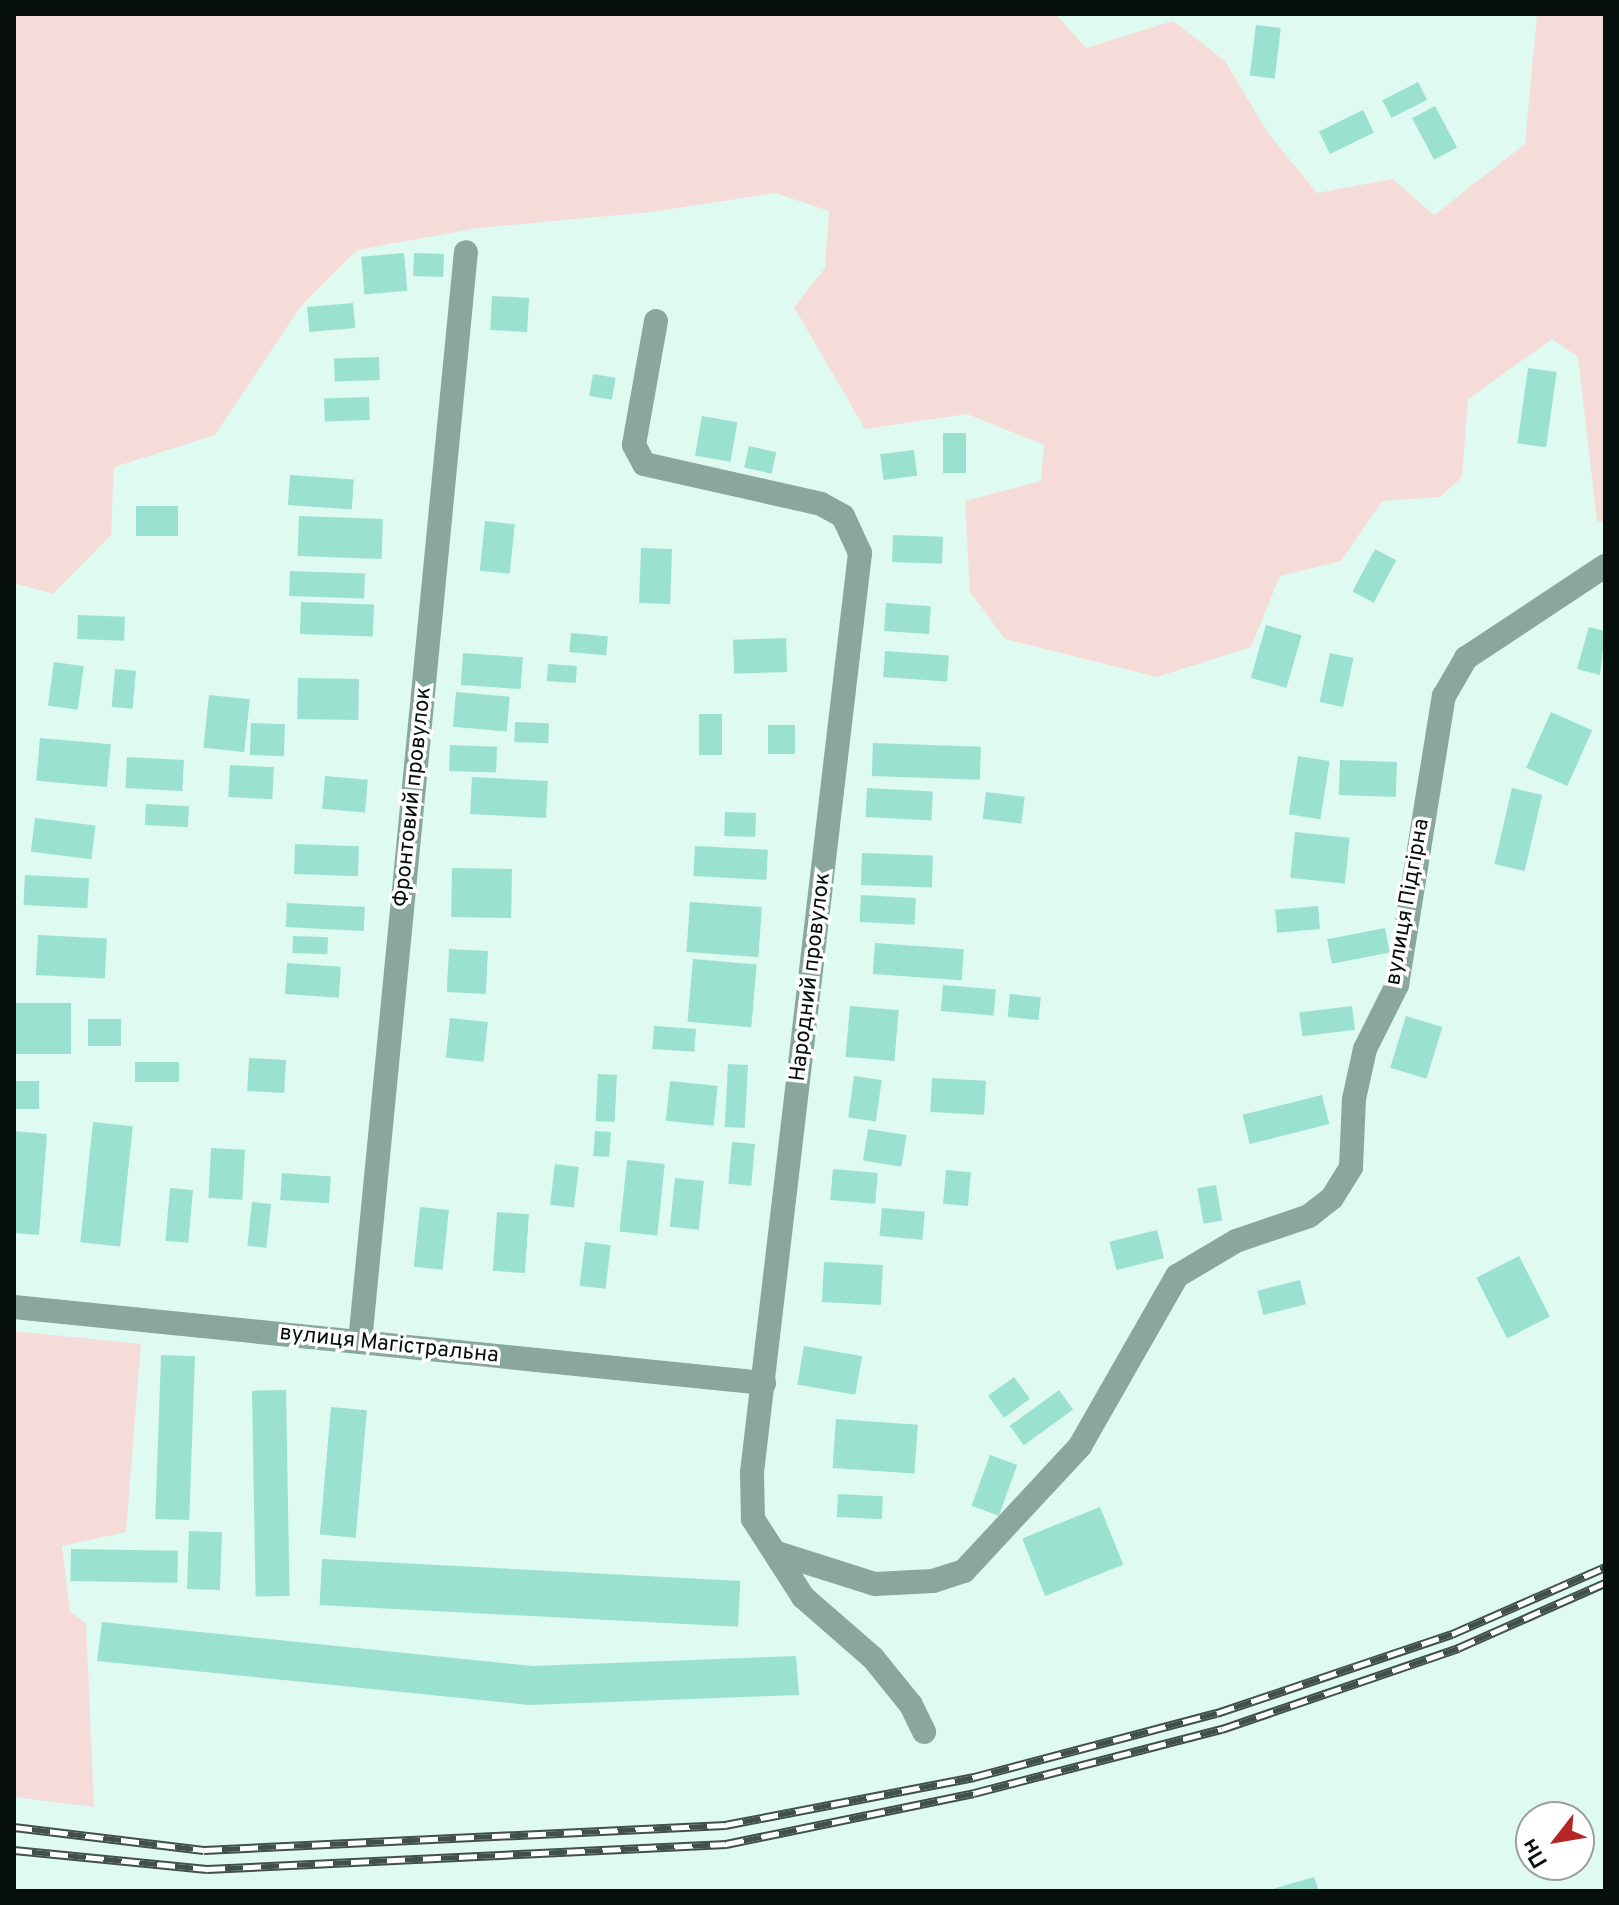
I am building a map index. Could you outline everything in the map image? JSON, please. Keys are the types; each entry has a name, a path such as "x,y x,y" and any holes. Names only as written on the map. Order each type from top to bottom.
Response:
{"street":[{"name":"Фронтовий провулок","path":"360,1342 466,252"},
{"name":"Народний провулок","path":"656,321 634,445 644,464 821,504 843,516 860,553 752,1473 753,1519 813,1609 873,1658 895,1683 924,1732"},
{"name":"вулиця Підгірна","path":"777,1553 875,1584 933,1581 964,1571 1080,1446 1177,1276 1236,1241 1309,1216 1332,1198 1351,1167 1354,1099 1365,1049 1397,985 1444,696 1466,658 1605,566"},
{"name":"вулиця Магістральна","path":"14,1307 764,1383"}],"shaded area":[{"path":"14,14 1056,14 1086,48 1173,21 1225,61 1268,133 1317,193 1393,179 1434,215 1525,144 1537,14 1605,14 1605,521 1597,521 1578,357 1552,339 1468,399 1462,477 1440,497 1382,501 1341,561 1280,576 1251,647 1157,677 1005,639 970,592 965,501 1041,481 1044,445 967,414 865,429 794,307 825,268 829,211 775,193 651,212 478,228 357,250 301,306 215,435 114,467 111,535 53,594 14,583"},
{"path":"14,1331 141,1344 126,1532 62,1546 70,1612 86,1623 94,1807 14,1797"}],"building":[{"path":"1256,25 1281,28 1275,79 1250,76"},
{"path":"1418,82 1427,100 1391,118 1382,100"},
{"path":"1435,106 1457,147 1434,160 1412,118"},
{"path":"1363,110 1374,132 1330,154 1319,131"},
{"path":"404,253 407,291 364,295 361,257"},
{"path":"414,253 444,254 443,277 413,276"},
{"path":"492,296 529,298 527,332 490,330"},
{"path":"353,303 355,328 309,332 307,307"},
{"path":"379,357 380,380 335,382 334,359"},
{"path":"1528,368 1557,372 1546,447 1517,443"},
{"path":"593,374 616,378 612,400 589,396"},
{"path":"369,397 370,420 325,422 324,399"},
{"path":"702,416 737,422 731,462 695,455"},
{"path":"943,433 966,433 966,473 943,473"},
{"path":"749,446 776,452 771,474 744,467"},
{"path":"914,450 917,476 883,480 880,454"},
{"path":"290,475 354,479 352,509 288,505"},
{"path":"136,506 178,506 178,536 136,536"},
{"path":"299,516 383,519 382,559 298,556"},
{"path":"485,521 515,524 510,574 480,571"},
{"path":"893,535 943,537 942,564 892,562"},
{"path":"641,548 672,549 670,604 639,603"},
{"path":"1375,549 1396,560 1374,603 1352,591"},
{"path":"290,571 365,574 364,599 289,596"},
{"path":"301,602 374,605 373,637 300,634"},
{"path":"886,603 931,606 929,634 884,631"},
{"path":"78,615 125,617 124,641 77,639"},
{"path":"1266,625 1302,635 1286,688 1251,678"},
{"path":"1589,627 1605,631 1600,675 1577,669"},
{"path":"571,633 608,636 606,655 569,652"},
{"path":"786,638 787,672 734,674 733,640"},
{"path":"885,651 949,655 947,681 883,677"},
{"path":"463,653 523,657 521,689 461,685"},
{"path":"1330,653 1353,658 1343,707 1320,702"},
{"path":"54,662 84,666 78,710 48,706"},
{"path":"548,664 577,666 576,683 547,681"},
{"path":"115,669 136,671 133,709 112,707"},
{"path":"298,678 359,679 358,720 297,719"},
{"path":"456,692 510,697 507,732 453,727"},
{"path":"209,695 250,699 244,752 203,748"},
{"path":"1551,712 1592,730 1567,786 1526,768"},
{"path":"699,714 722,714 722,755 699,755"},
{"path":"515,722 549,723 548,743 514,742"},
{"path":"251,723 285,724 284,756 250,755"},
{"path":"768,725 795,725 795,754 768,754"},
{"path":"40,738 111,744 107,787 36,781"},
{"path":"873,743 981,747 980,780 872,776"},
{"path":"450,745 497,747 496,773 449,771"},
{"path":"1298,756 1330,761 1320,819 1289,814"},
{"path":"127,757 184,760 182,791 125,788"},
{"path":"1340,760 1397,762 1396,797 1339,795"},
{"path":"230,765 274,767 272,799 228,797"},
{"path":"325,776 368,780 365,813 322,809"},
{"path":"472,777 548,781 546,818 470,814"},
{"path":"867,788 933,791 931,820 865,817"},
{"path":"1512,788 1542,795 1525,871 1494,864"},
{"path":"986,792 1025,797 1021,824 983,819"},
{"path":"146,804 189,806 188,827 145,825"},
{"path":"725,812 756,813 755,837 724,836"},
{"path":"35,818 96,825 91,859 31,852"},
{"path":"1295,832 1350,838 1345,883 1290,878"},
{"path":"295,844 359,846 358,876 294,874"},
{"path":"695,846 768,850 766,880 693,876"},
{"path":"862,853 933,855 932,887 861,885"},
{"path":"452,868 512,869 511,918 451,917"},
{"path":"25,875 89,878 87,908 23,905"},
{"path":"861,895 916,898 915,925 860,922"},
{"path":"690,902 762,907 758,957 687,952"},
{"path":"287,903 365,907 364,931 286,927"},
{"path":"1318,906 1320,929 1277,933 1275,910"},
{"path":"1385,928 1390,953 1332,964 1327,939"},
{"path":"38,935 107,939 105,979 36,975"},
{"path":"293,936 328,937 327,954 292,953"},
{"path":"875,943 964,949 962,980 873,974"},
{"path":"449,949 488,951 486,994 447,992"},
{"path":"693,959 757,965 751,1027 688,1022"},
{"path":"287,963 341,967 339,998 285,994"},
{"path":"943,985 996,990 994,1016 941,1011"},
{"path":"1010,994 1041,997 1038,1020 1008,1017"},
{"path":"14,1003 71,1003 71,1054 14,1054"},
{"path":"850,1006 899,1010 894,1061 846,1057"},
{"path":"1352,1006 1355,1030 1302,1036 1299,1012"},
{"path":"1406,1016 1442,1027 1427,1079 1390,1068"},
{"path":"450,1018 488,1022 484,1062 446,1058"},
{"path":"88,1019 121,1019 121,1046 88,1046"},
{"path":"654,1026 696,1029 694,1052 652,1049"},
{"path":"249,1058 286,1060 284,1093 247,1091"},
{"path":"135,1062 179,1062 179,1082 135,1082"},
{"path":"728,1064 748,1065 745,1128 725,1127"},
{"path":"598,1074 617,1075 615,1122 596,1121"},
{"path":"854,1076 882,1080 876,1121 848,1118"},
{"path":"932,1078 986,1081 984,1115 930,1112"},
{"path":"14,1081 39,1081 39,1109 14,1109"},
{"path":"670,1081 718,1086 714,1126 666,1121"},
{"path":"1322,1095 1329,1124 1250,1144 1242,1115"},
{"path":"93,1122 133,1126 120,1247 80,1242"},
{"path":"868,1129 907,1135 902,1167 863,1161"},
{"path":"14,1131 47,1134 39,1235 14,1233"},
{"path":"595,1131 611,1132 609,1157 593,1156"},
{"path":"732,1142 755,1144 751,1186 728,1184"},
{"path":"211,1148 245,1150 242,1200 208,1198"},
{"path":"627,1160 665,1164 657,1236 619,1232"},
{"path":"555,1164 579,1167 574,1208 550,1205"},
{"path":"833,1169 878,1173 875,1204 830,1200"},
{"path":"946,1170 971,1172 968,1206 943,1204"},
{"path":"282,1173 331,1176 329,1203 280,1200"},
{"path":"675,1178 704,1181 699,1230 670,1227"},
{"path":"1216,1185 1222,1220 1204,1224 1197,1188"},
{"path":"170,1188 193,1190 188,1243 165,1241"},
{"path":"252,1202 271,1204 266,1248 247,1246"},
{"path":"420,1207 449,1210 443,1270 414,1267"},
{"path":"882,1208 925,1212 922,1240 880,1236"},
{"path":"497,1212 529,1214 525,1273 493,1271"},
{"path":"1157,1230 1164,1258 1116,1270 1109,1242"},
{"path":"585,1242 611,1245 605,1289 580,1286"},
{"path":"1519,1256 1550,1317 1507,1338 1476,1278"},
{"path":"824,1262 883,1265 881,1305 822,1302"},
{"path":"1300,1280 1306,1304 1263,1315 1257,1291"},
{"path":"804,1346 862,1356 855,1395 797,1384"},
{"path":"161,1355 195,1356 189,1520 155,1519"},
{"path":"1014,1377 1030,1399 1004,1418 988,1396"},
{"path":"286,1390 290,1596 256,1597 252,1391"},
{"path":"1059,1390 1073,1409 1024,1445 1010,1426"},
{"path":"331,1407 367,1410 356,1538 320,1535"},
{"path":"836,1419 918,1425 914,1474 833,1468"},
{"path":"990,1455 1017,1465 999,1516 972,1506"},
{"path":"838,1494 883,1496 882,1519 837,1517"},
{"path":"1100,1507 1123,1564 1045,1596 1022,1538"},
{"path":"189,1531 222,1532 220,1590 187,1589"},
{"path":"71,1549 178,1551 177,1583 70,1581"},
{"path":"322,1559 740,1581 738,1627 320,1605"},
{"path":"102,1622 533,1666 796,1656 799,1695 529,1705 97,1661"},
{"path":"1314,1877 1319,1891 1269,1891 1269,1890"}],"railway":[{"path":"14,1827 204,1850 725,1825 974,1777 1217,1713 1452,1634 1605,1567"},
{"path":"14,1850 207,1869 726,1844 974,1793 1222,1729 1458,1648 1605,1583"}]}
